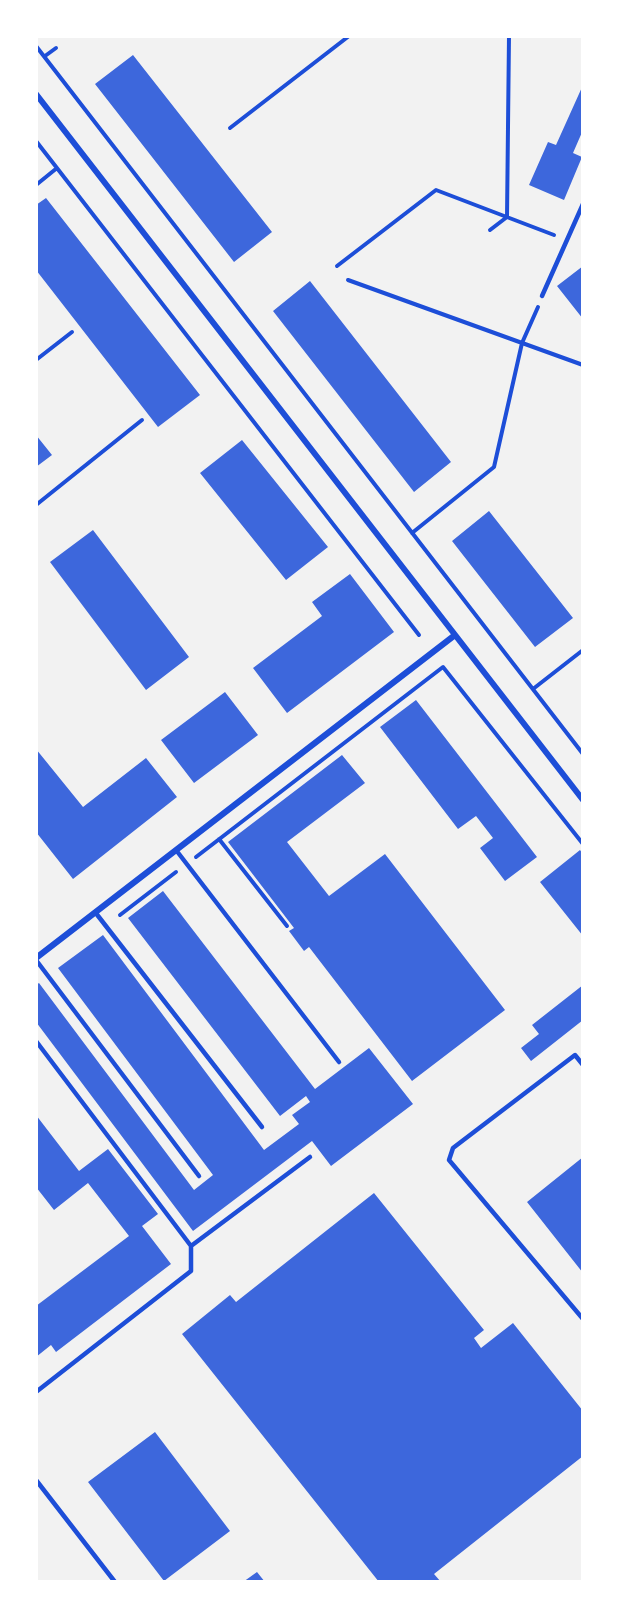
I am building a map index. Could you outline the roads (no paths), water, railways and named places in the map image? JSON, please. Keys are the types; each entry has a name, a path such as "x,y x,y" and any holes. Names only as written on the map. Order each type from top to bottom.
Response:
{"street":[{"path":"36,94 583,800"},
{"path":"36,959 455,635"}],"lane":[{"path":"542,296 583,204"},
{"path":"176,850 339,1062"},
{"path":"95,912 262,1127"},
{"path":"36,959 199,1176"},
{"path":"36,1041 191,1246 191,1271 36,1392"},
{"path":"583,1065 575,1056 453,1148 449,1160 583,1319"},
{"path":"191,1246 310,1157"},
{"path":"36,1480 115,1582"}]}
